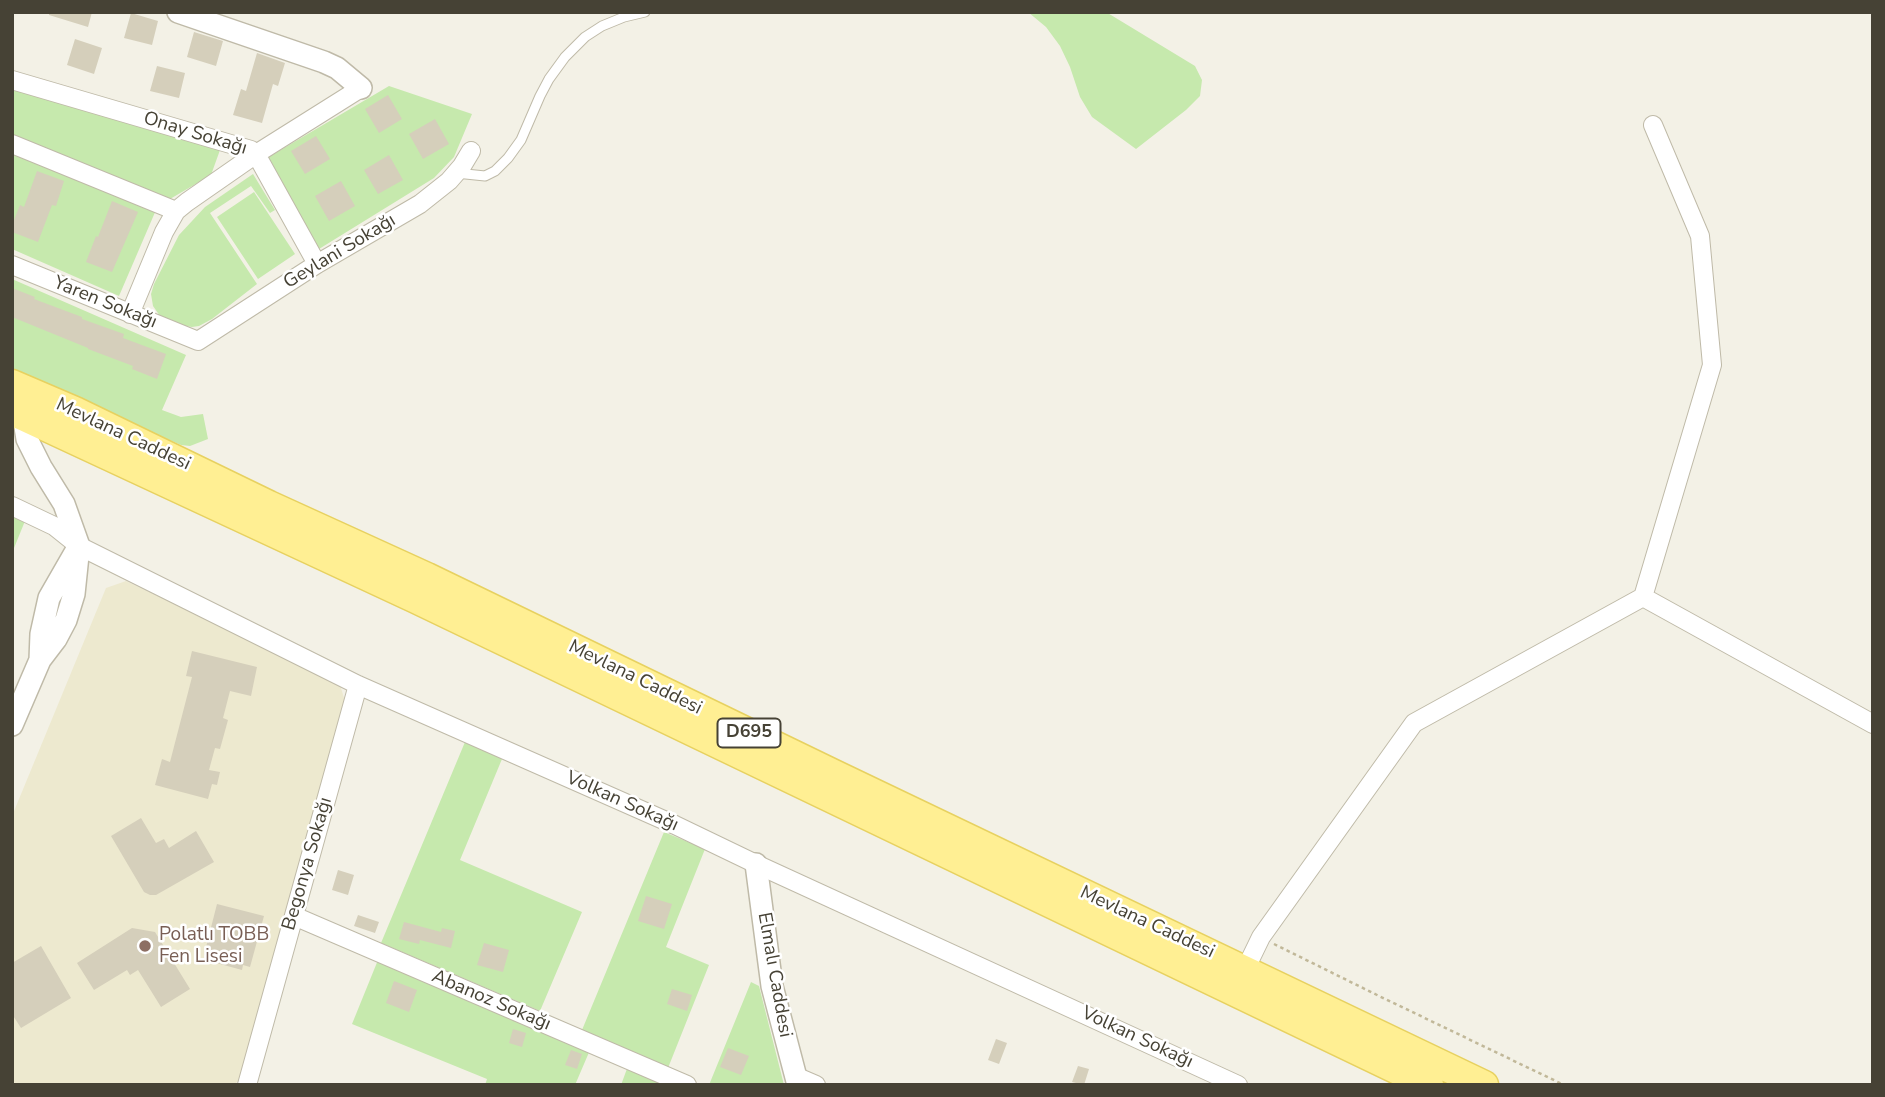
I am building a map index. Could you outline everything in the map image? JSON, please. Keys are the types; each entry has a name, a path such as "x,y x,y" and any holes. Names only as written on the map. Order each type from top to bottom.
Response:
{"main road":[{"name":"Mevlana Caddesi","path":"12,384 427,577 1484,1085"},
{"name":"Mevlana Caddesi","path":"19,425 391,587 1429,1085"}],"street":[{"path":"130,314 164,232 176,211 257,154 361,88 337,68 324,62 178,12"},
{"name":"Onay Sokağı","path":"12,80 243,146 257,154 317,264"},
{"path":"1245,970 1261,937 1414,723 1643,597 1712,365 1700,236 1653,125"},
{"path":"12,144 176,211"},
{"name":"Geylani Sokağı","path":"198,341 317,264 420,204 449,181 471,150"},
{"name":"Yaren Sokağı","path":"12,265 198,341"},
{"path":"12,725 40,660 41,634 49,598 79,546 64,504 19,425"},
{"name":"Volkan Sokağı","path":"12,506 54,526 79,546 358,685 675,825 1238,1085"},
{"path":"1643,597 1873,724"},
{"name":"Begonya Sokağı","path":"247,1085 358,685"},
{"name":"Elmalı Caddesi","path":"756,864 772,986 797,1080"},
{"name":"Abanoz Sokağı","path":"294,916 687,1085"},
{"path":"797,1080 816,1085"}],"lane":[{"path":"456,173 485,176 495,171 508,159 520,140 549,79 565,57 585,37 602,26 645,12"}],"path":[{"path":"1261,937 1564,1085"}],"shaded area":[{"name":"Polatlı TOBB Fen Lisesi","path":"126,581 339,681 346,705 242,1077 234,1085 12,1084 12,816 106,588"}],"green space":[{"path":"1028,12 1106,12 1195,66 1202,80 1200,96 1136,149 1092,117 1080,97 1060,46 1046,27"},
{"path":"389,86 472,114 454,157 434,178 319,249 267,158"},
{"path":"12,89 220,150 211,175 170,199 12,135"},
{"path":"12,151 156,210 119,296 12,249"},
{"path":"253,174 275,210 270,213 251,186 210,213 257,284 199,326 179,325 160,316 153,306 151,294 179,235 205,207"},
{"path":"254,192 295,254 258,279 217,217"},
{"path":"12,279 186,355 162,410 181,417 203,414 208,439 190,446 181,445 12,371"},
{"path":"12,515 25,521 12,553"},
{"path":"465,742 502,759 460,860 582,912 540,1011 381,943"},
{"path":"664,832 705,849 666,947 709,965 668,1068 582,1030"},
{"path":"378,960 590,1050 575,1085 485,1085 487,1079 352,1024"},
{"path":"751,982 759,986 784,1085 709,1085"},
{"path":"628,1066 666,1085 621,1085"}],"building":[{"path":"49,12 92,12 88,27 49,15"},
{"path":"131,13 158,21 152,45 124,38"},
{"path":"194,32 223,41 216,66 187,57"},
{"path":"75,39 102,48 94,74 67,65"},
{"path":"257,53 285,63 278,86 273,84 262,123 233,115 241,89 246,91"},
{"path":"157,66 185,73 179,98 150,91"},
{"path":"388,95 402,119 379,133 365,109"},
{"path":"435,119 449,144 423,159 409,134"},
{"path":"316,136 330,159 305,174 291,151"},
{"path":"389,155 403,180 378,194 364,170"},
{"path":"37,171 64,181 56,206 52,205 38,242 12,232 20,205 24,207"},
{"path":"341,181 355,206 329,221 315,196"},
{"path":"112,201 138,212 112,272 86,262"},
{"path":"12,288 124,334 123,338 166,354 157,379 132,369 133,366 12,317"},
{"path":"192,651 257,667 251,696 230,691 223,718 228,720 220,749 215,748 209,770 220,772 217,785 212,784 208,799 155,785 162,759 170,762 192,677 186,676"},
{"path":"141,818 156,843 164,839 169,848 196,831 214,862 156,895 144,892 111,836"},
{"path":"338,870 354,875 348,895 332,890"},
{"path":"646,896 672,904 664,929 638,921"},
{"path":"217,904 264,916 250,967 243,965 242,970 209,961 210,956 204,955"},
{"path":"358,915 379,922 375,933 354,926"},
{"path":"404,922 441,932 442,928 455,931 451,948 420,940 419,944 399,939"},
{"path":"132,928 155,932 190,989 161,1007 138,970 130,975 127,970 94,990 77,963"},
{"path":"484,943 509,950 503,972 477,965"},
{"path":"41,946 71,998 21,1028 12,1014 12,963"},
{"path":"394,981 417,990 409,1012 386,1003"},
{"path":"672,989 692,995 687,1011 667,1004"},
{"path":"513,1029 526,1033 522,1047 509,1043"},
{"path":"996,1039 1007,1043 999,1064 988,1060"},
{"path":"728,1048 749,1056 741,1075 720,1067"},
{"path":"571,1050 582,1054 577,1069 565,1065"},
{"path":"1078,1066 1089,1069 1084,1085 1072,1082"}],"place":[{"name":"Polatlı TOBB Fen Lisesi","path":"145,946"}]}
